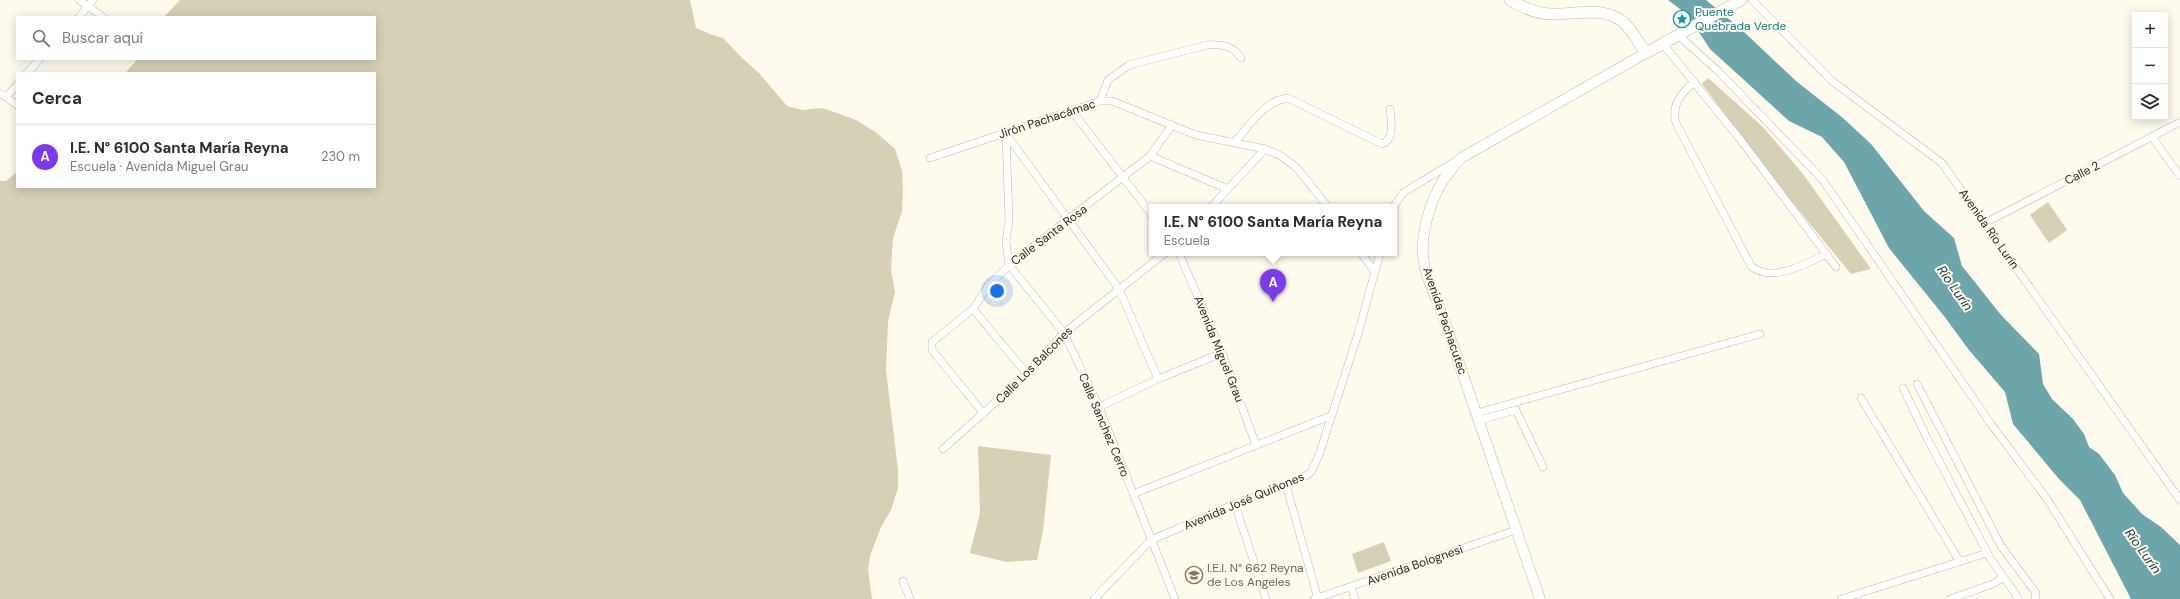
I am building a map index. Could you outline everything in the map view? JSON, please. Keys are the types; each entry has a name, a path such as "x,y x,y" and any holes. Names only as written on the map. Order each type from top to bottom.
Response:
{"main road":[{"path":"1510,0 1530,11 1544,13 1586,12 1611,15 1624,23 1646,53 1741,0"},
{"name":"Avenida Pachacutec","path":"1540,599 1478,416 1424,267 1423,243 1434,199 1443,180 1461,158 1646,53"}],"street":[{"path":"79,0 102,16"},
{"path":"80,16 94,0"},
{"name":"Avenida Río Lurín","path":"1752,0 1832,81 1942,163 2180,500"},
{"path":"1682,33 1822,179 1992,424 2047,499 2110,599"},
{"path":"1100,101 1108,80 1129,65 1207,45 1219,44 1231,47 1241,58"},
{"path":"1663,44 1694,82 1836,267"},
{"path":"28,72 39,60"},
{"path":"1694,82 1677,101 1674,114 1676,123 1751,266 1760,271 1777,272 1798,267 1827,254"},
{"path":"16,85 3,95 16,104"},
{"path":"1235,142 1263,109 1279,99 1288,98 1382,144 1389,138 1391,128 1390,109"},
{"name":"Jirón Pachacámac","path":"930,158 1100,101 1112,101 1196,135 1265,149 1281,156 1297,168 1326,204"},
{"path":"1072,110 1149,211"},
{"name":"Calle 2","path":"1985,223 2180,122"},
{"name":"Calle Santa Rosa","path":"984,414 932,350 932,342 973,309 988,286 1009,265 1150,156 1172,125"},
{"path":"1006,133 1119,289 1158,379"},
{"path":"1006,133 1009,221 1006,242 1009,265"},
{"path":"2152,137 2180,176"},
{"path":"1214,204 1265,149"},
{"path":"1150,156 1228,189"},
{"path":"1395,204 1404,192 1461,158"},
{"name":"Calle Los Balcones","path":"943,449 1027,374 1064,332 1161,256"},
{"name":"Avenida Miguel Grau","path":"1180,256 1222,353 1256,445"},
{"path":"1363,256 1375,272"},
{"name":"Avenida José Quiñones","path":"1094,599 1151,540 1235,504 1286,485 1304,477 1311,472 1319,455 1330,416 1358,334 1379,256"},
{"name":"Calle Sanchez Cerro","path":"1009,265 1064,332 1099,407 1132,494 1175,599"},
{"path":"973,309 1027,374"},
{"path":"1478,416 1760,334"},
{"path":"1099,407 1158,379 1222,353"},
{"path":"1917,384 2001,546 2036,593 2035,599"},
{"path":"1903,388 1987,553 2019,599"},
{"path":"1861,398 1960,562"},
{"path":"1478,416 1516,410 1543,467"},
{"path":"1132,494 1330,416"},
{"path":"1286,485 1317,599"},
{"path":"1235,504 1266,599"},
{"name":"Avenida Bolognesi","path":"1317,599 1516,530"},
{"path":"1841,599 1987,553"},
{"path":"1950,599 1993,584 2004,577"},
{"path":"903,581 910,599"},
{"path":"1351,588 1354,599"}],"shaded area":[{"path":"180,0 690,0 696,28 723,38 759,73 787,106 802,110 822,108 856,120 877,133 895,149 902,171 903,190 902,211 893,238 891,270 895,292 888,321 886,370 898,470 898,488 891,510 881,527 870,556 868,569 872,599 0,599 0,181 6,181 16,173 16,188 376,188 376,72 126,72 137,60 376,60 376,16 165,16"},
{"path":"1708,78 1763,127 1803,174 1871,269 1851,274 1788,197 1702,84"},
{"path":"2048,202 2067,230 2049,243 2030,215"},
{"path":"978,446 1051,455 1043,531 1037,560 1006,562 970,553 980,513"},
{"path":"1384,542 1391,561 1358,573 1352,554"}],"water":[{"name":"Río Lurín","path":"1668,0 1706,0 1742,30 1796,81 1843,118 1871,144 1924,211 1954,238 1962,266 2001,315 2039,354 2043,384 2052,399 2073,419 2084,434 2089,447 2099,454 2115,475 2123,493 2142,514 2161,527 2180,545 2180,599 2131,599 2080,500 2059,479 2013,424 2005,392 1969,350 1944,316 1889,248 1844,162 1822,137 1789,121 1710,49 1688,15"}],"place":[{"name":"Puente Quebrada Verde","path":"1682,19"},
{"name":"I.E. N° 6100 Santa María Reyna","path":"1273,302"},
{"name":"I.E.I. N° 662 Reyna de Los Angeles","path":"1194,575"}]}
